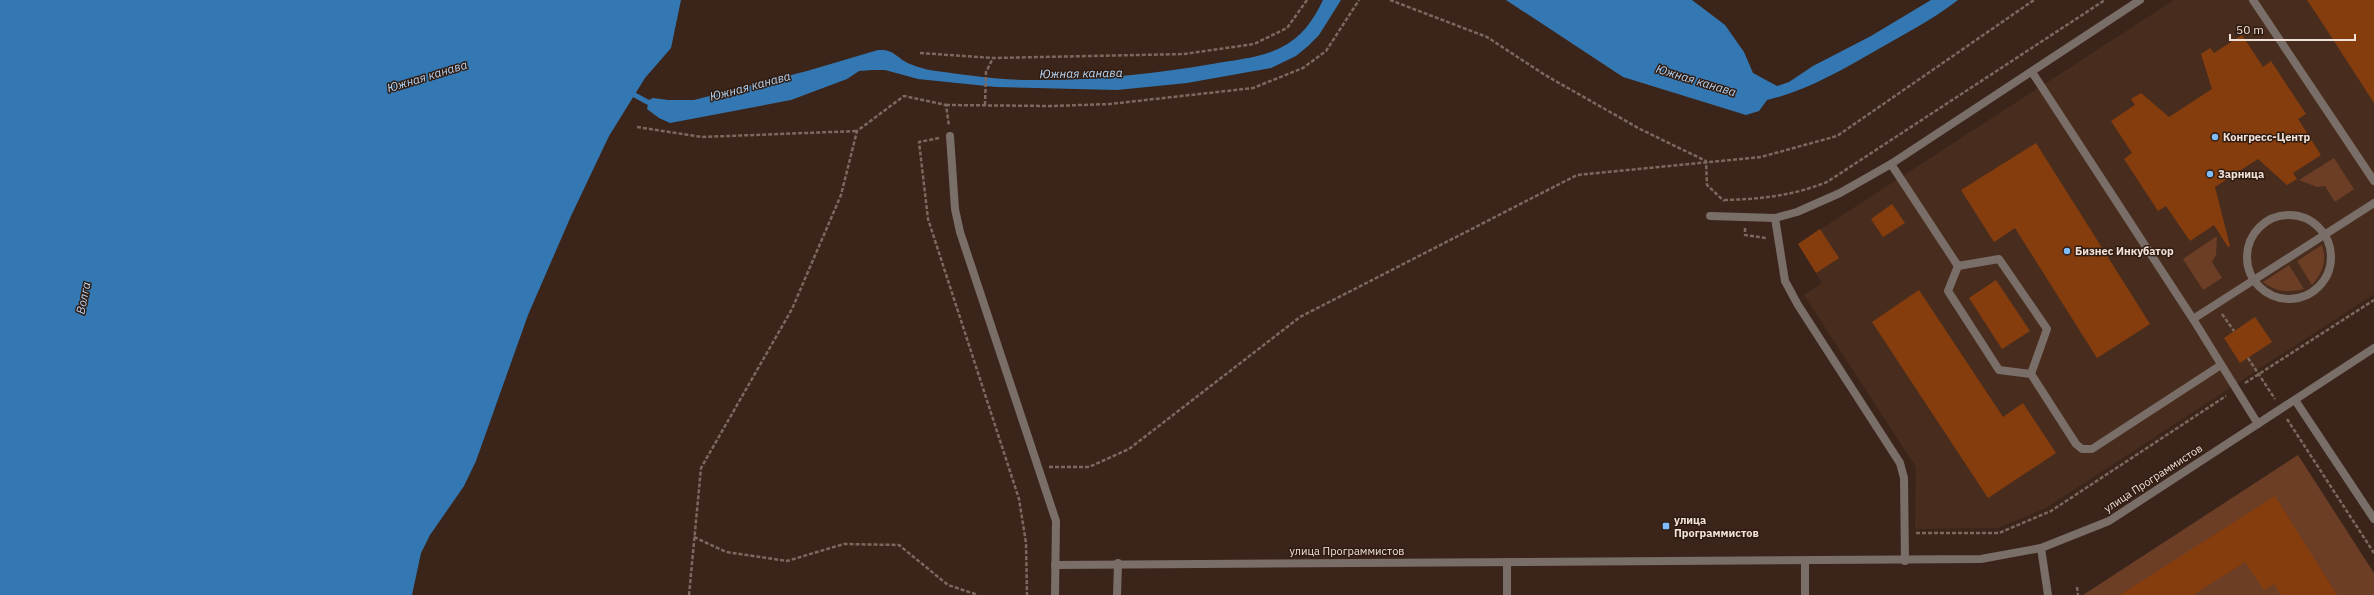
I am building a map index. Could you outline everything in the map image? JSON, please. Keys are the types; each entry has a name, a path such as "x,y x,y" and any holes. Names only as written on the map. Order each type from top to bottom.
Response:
{"street":[{"path":"1710,216 1775,218 1797,212 1840,193 1890,164 2140,0"},
{"path":"2253,0 2374,181"},
{"path":"2032,72 2193,320 2258,424"},
{"path":"950,136 955,209 960,232 1056,521 1055,595"},
{"path":"1890,164 1958,266"},
{"path":"2193,320 2374,203"},
{"path":"2282,215 2299,216 2314,222 2325,235 2331,250 2330,266 2324,280 2312,292 2298,298 2282,298 2266,292 2255,281 2248,266 2248,249 2254,233 2266,221 2282,215"},
{"path":"1775,218 1778,245 1788,287 1798,305 1900,463 1904,478 1904,561"},
{"path":"1958,266 1999,259 2047,329 2031,374"},
{"path":"1958,266 1948,291 1999,370 2031,374"},
{"name":"улица Программистов","path":"1055,565 1118,563 1904,561 1981,559 2041,548 2109,521 2374,348"},
{"path":"2031,374 2076,444 2082,448 2092,449 2221,364"},
{"path":"2295,400 2374,519"},
{"path":"2041,548 2048,595"},
{"path":"1804,561 1805,595"},
{"path":"1507,562 1507,595"},
{"path":"1117,595 1118,563"}],"path":[{"path":"920,53 993,58 1184,54 1254,44 1286,28 1307,0"},
{"path":"638,128 702,137 857,130 904,96 946,104 1110,104 1253,88 1303,68 1326,51 1359,0"},
{"path":"1390,0 1487,37 1552,79 1640,129 1706,161"},
{"path":"1038,467 1088,466 1129,449 1300,317 1577,175 1706,161 1761,157 1837,136 2034,0"},
{"path":"1706,161 1706,186 1724,200 1744,200 1791,195 1827,182 2105,0"},
{"path":"985,105 986,72 993,58"},
{"path":"946,104 950,136 919,142 928,219 1019,499 1026,543 1027,595"},
{"path":"689,595 701,468 792,309 841,195 857,130"},
{"path":"1710,216 1724,200"},
{"path":"1744,200 1745,235 1764,236 1767,239"},
{"path":"1905,533 1999,533 2051,511 2258,374 2374,300"},
{"path":"2216,305 2234,332"},
{"path":"2248,358 2374,553"},
{"path":"694,537 726,552 787,561 844,544 899,545 948,585 978,595"},
{"path":"2077,587 2078,595"}],"shaded area":[{"path":"2174,0 2374,0 2374,294 2046,508 1998,528 1915,529 1916,467 1804,295 1822,283 1798,244"},
{"path":"2334,158 2354,189 2335,202 2325,186 2317,187 2299,180"},
{"path":"2217,236 2216,255 2212,262 2222,278 2203,290 2183,259"},
{"path":"2322,245 2324,256 2323,266 2319,276 2312,285 2297,261"},
{"path":"2289,265 2304,289 2282,291 2277,290 2263,282"},
{"path":"2298,455 2374,573 2374,595 2083,595"}],"water":[{"name":"Волга","path":"0,0 681,0 671,48 645,78 609,136 571,216 528,315 476,461 464,486 430,535 421,553 412,595 0,595"},
{"path":"1323,0 1341,0 1319,35 1296,56 1271,68 1187,83 1117,90 996,87 918,79 885,70 872,70 859,71 847,79 791,100 670,123 659,118 647,109 649,100 653,98 668,100 694,100 807,71 878,50 892,52 905,62 930,70 1017,80 1098,78 1144,74 1212,64 1264,54 1287,44 1300,34 1311,22"},
{"path":"1506,0 1692,0 1725,25 1744,52 1753,73 1777,86 1789,82 1813,66 1871,36 1931,0 1958,0 1928,21 1849,66 1809,86 1767,100 1759,111 1746,115 1623,77"}],"building":[{"path":"2307,0 2374,0 2374,103 2323,24"},
{"name":"Конгресс-Центр","path":"2242,35 2263,67 2271,61 2306,114 2298,119 2321,155 2293,173 2297,179 2287,185 2258,159 2215,187 2230,246 2228,247 2214,225 2190,241 2166,206 2158,211 2124,159 2132,153 2111,121 2135,105 2131,99 2141,93 2169,117 2212,89 2201,54 2210,48 2214,53"},
{"name":"Бизнес Инкубатор","path":"2036,143 2150,324 2097,358 2015,228 1994,242 1961,190"},
{"path":"1892,204 1905,223 1883,237 1871,219"},
{"path":"1820,229 1839,258 1816,273 1798,244"},
{"path":"1996,280 2030,331 2002,349 1969,298"},
{"path":"1919,290 2003,417 2023,403 2056,453 1988,498 1872,322"},
{"path":"2255,317 2272,342 2240,363 2224,338"},
{"path":"2275,496 2337,595 2281,595 2274,584 2264,590 2245,562 2193,595 2120,595"}],"waterway":[{"name":"Южная канава","path":"629,92 653,105"}],"place":[{"name":"Конгресс-Центр","path":"2215,137"},
{"name":"Зарница","path":"2210,174"},
{"name":"Бизнес Инкубатор","path":"2067,251"},
{"name":"улица Программистов","path":"1666,526"}]}
